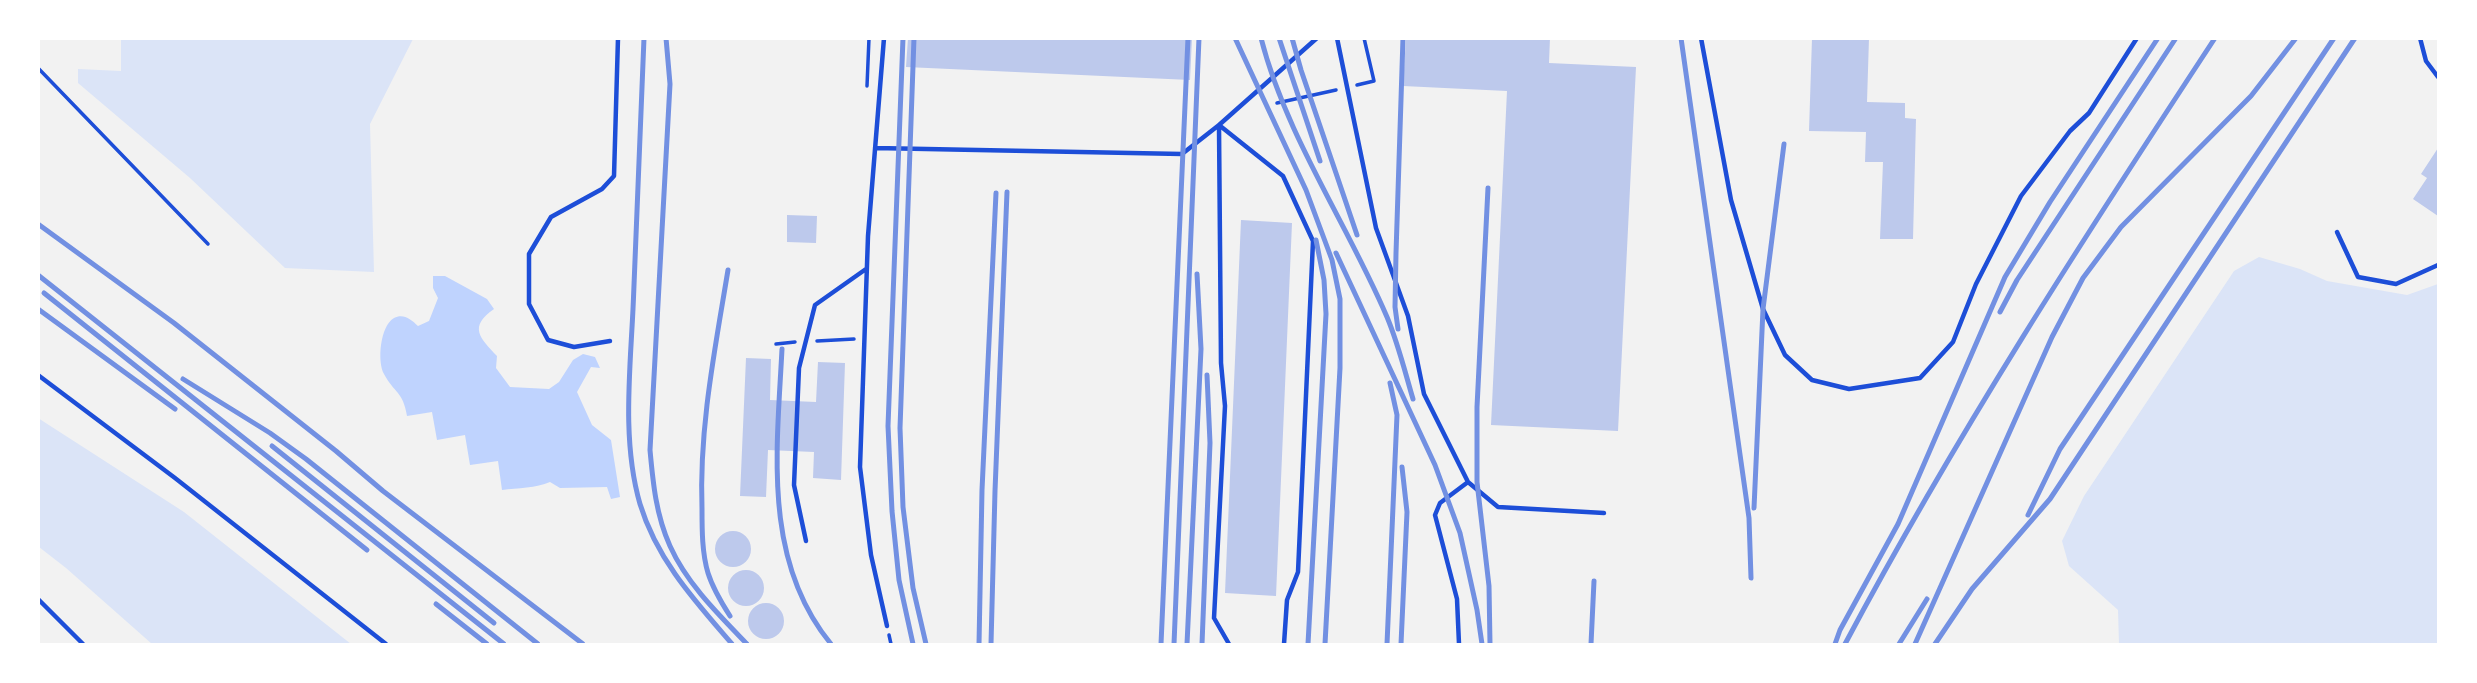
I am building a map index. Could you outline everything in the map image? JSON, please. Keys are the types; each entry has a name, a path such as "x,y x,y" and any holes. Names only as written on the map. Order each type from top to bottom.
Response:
{"lane":[{"path":"610,341 573,347 548,340 529,304 529,254 551,217 602,189 614,176 618,38"},
{"path":"884,38 867,268 860,467 871,555 887,626"},
{"path":"875,148 1182,153 1219,125 1317,38"},
{"path":"1337,38 1376,228 1408,317 1424,394 1468,482 1498,507 1604,513"},
{"path":"1701,38 1731,201 1763,309 1785,355 1812,380 1849,389 1920,378 1953,342 1976,284 2021,196 2070,131 2089,113 2137,38"},
{"path":"2420,38 2426,61 2438,77"},
{"path":"1219,125 1221,363 1225,406 1214,618 1230,645"},
{"path":"1219,125 1283,176 1313,241 1298,572 1287,600 1284,645"},
{"path":"2337,232 2358,277 2396,284 2438,265"},
{"path":"806,541 794,485 799,368 815,305 867,268"},
{"path":"38,375 175,478 386,645"},
{"path":"1459,645 1457,599 1435,516 1440,503 1468,482"},
{"path":"38,599 83,645"}],"path":[{"path":"867,94 869,38"},
{"path":"38,68 208,244"},
{"path":"776,344 857,339"}],"shaded area":[{"path":"121,39 413,39 370,124 374,272 285,268 190,178 78,83 78,69 121,71"},
{"path":"2259,257 2300,269 2327,281 2407,295 2438,284 2438,644 2119,644 2118,610 2069,566 2062,541 2084,496 2234,271"},
{"path":"38,418 184,512 351,644 152,644 39,547"}],"water":[{"path":"433,276 445,276 487,299 494,309 481,321 479,332 497,356 496,368 510,387 549,389 559,382 573,360 583,354 595,357 600,368 591,367 577,392 592,425 611,440 620,497 611,499 607,487 560,488 550,482 533,487 502,490 498,461 470,465 465,435 437,440 432,412 407,416 401,397 384,374 381,344 389,322 394,318 407,318 418,326 429,321 438,298 433,288"}],"building":[{"path":"908,38 1192,38 1190,80 906,67"},
{"path":"1406,38 1550,38 1549,63 1636,67 1618,431 1491,425 1507,91 1403,86"},
{"path":"1812,38 1869,38 1867,102 1905,103 1905,118 1916,119 1913,239 1880,239 1883,162 1865,162 1866,132 1809,131"},
{"path":"2438,148 2438,216 2413,199 2427,178 2421,174"},
{"path":"787,215 817,216 816,243 787,242"},
{"path":"1241,220 1292,223 1276,596 1225,593"},
{"path":"746,358 771,359 770,400 816,402 818,362 845,363 841,480 813,478 814,452 768,450 766,497 740,496"},
{"path":"733,531 746,536 751,549 746,562 733,567 720,562 715,549 720,536"},
{"path":"746,570 759,575 764,588 759,601 746,606 733,601 728,588 733,575"},
{"path":"766,603 779,608 784,621 779,634 766,639 753,634 748,621 753,608"}],"railway":[{"path":"644,38 629,382 629,432 634,480 647,524 667,562 732,644"},
{"path":"666,38 670,84 650,450 654,487 661,523 677,560 704,598 747,644"},
{"path":"903,38 888,426 899,580 913,644"},
{"path":"914,38 900,428 903,507 913,588 926,644"},
{"path":"1161,644 1188,38"},
{"path":"1174,644 1199,38"},
{"path":"1235,38 1306,190 1332,260 1340,299 1340,368 1325,644"},
{"path":"1261,38 1286,110 1387,317 1413,399"},
{"path":"1279,38 1320,161"},
{"path":"1292,38 1357,235"},
{"path":"1398,329 1395,307 1403,38"},
{"path":"1681,38 1749,518 1751,578"},
{"path":"1835,644 1898,524 2005,277 2050,202 2158,38"},
{"path":"2000,312 2017,280 2176,38"},
{"path":"1845,644 1887,566 1977,413 2070,262 2215,38"},
{"path":"1915,644 2052,337 2083,278 2121,227 2251,96 2296,38"},
{"path":"2028,515 2060,449 2334,38"},
{"path":"1935,644 1972,589 2050,499 2355,38"},
{"path":"1754,508 1763,309 1784,144"},
{"path":"1488,188 1477,407 1477,482 1489,586 1490,644"},
{"path":"991,644 1007,192"},
{"path":"979,644 982,490 996,193"},
{"path":"38,224 174,323 383,491 583,644"},
{"path":"1308,644 1326,314 1324,280 1316,240"},
{"path":"1336,253 1435,465 1460,533 1482,644"},
{"path":"728,270 709,389 703,449 702,533 710,579 730,616"},
{"path":"1187,644 1201,349 1197,274"},
{"path":"38,275 504,644"},
{"path":"44,293 367,550"},
{"path":"38,309 175,409"},
{"path":"782,349 777,464 784,540 794,577 809,611 831,644"},
{"path":"1202,644 1210,443 1207,375"},
{"path":"183,379 270,433 306,459 538,644"},
{"path":"1387,644 1397,415 1390,383"},
{"path":"272,446 494,623"},
{"path":"1401,644 1407,512 1402,467"},
{"path":"1591,644 1594,581"},
{"path":"1899,644 1927,599"},
{"path":"436,604 487,644"}]}
